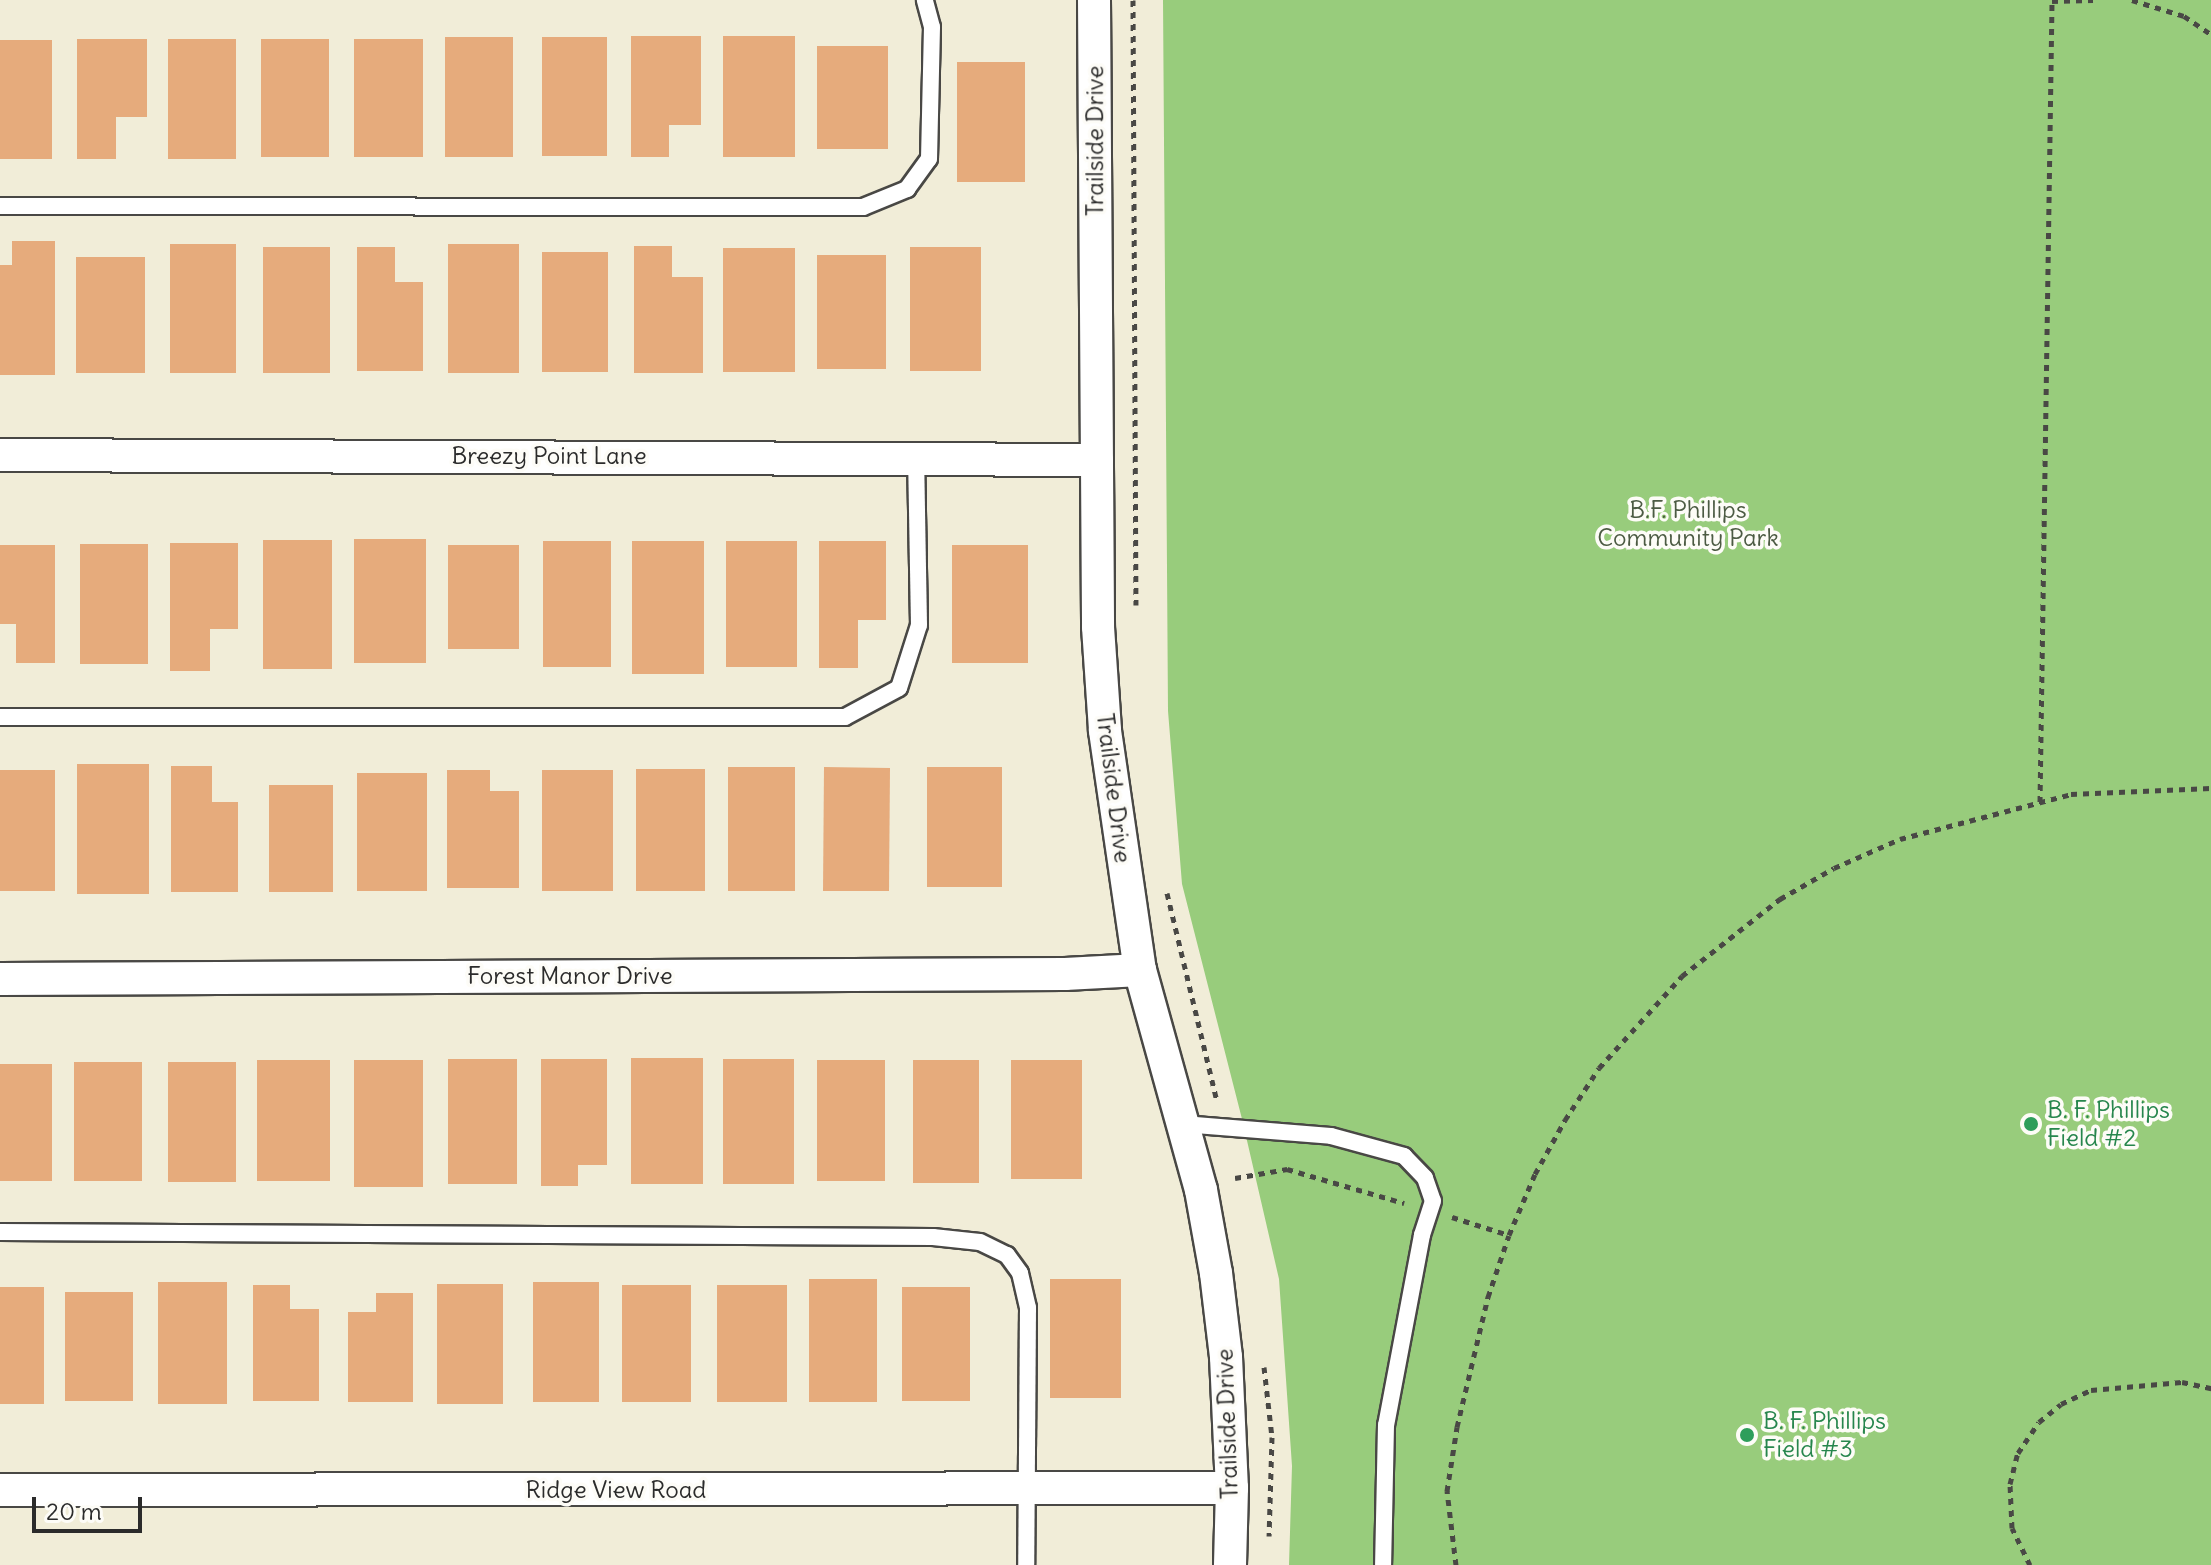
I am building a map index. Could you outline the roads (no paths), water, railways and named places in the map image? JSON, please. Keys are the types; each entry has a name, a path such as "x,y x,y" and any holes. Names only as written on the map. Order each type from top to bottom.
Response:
{"street":[{"name":"Trailside Drive","path":"1094,0 1098,627 1105,731 1140,970 1201,1190 1216,1273 1226,1357 1232,1488 1230,1565"},
{"name":"Breezy Point Lane","path":"0,455 1097,460"},
{"name":"Forest Manor Drive","path":"0,979 1065,974 1140,970"},
{"name":"Ridge View Road","path":"0,1490 1232,1488"}],"lane":[{"path":"0,206 863,207 907,189 929,159 932,27 925,0"},
{"path":"0,717 845,717 899,688 919,625 916,457"},
{"path":"1183,1124 1331,1136 1404,1156 1425,1178 1433,1201 1386,1425 1383,1565"},
{"path":"0,1232 933,1237 980,1242 1007,1255 1020,1273 1028,1308 1026,1565"}],"place":[{"name":"B. F. Phillips Field #2","path":"2031,1124"},
{"name":"B. F. Phillips Field #3","path":"1747,1435"}],"park label":[{"name":"B.F. Phillips Community Park","path":"1688,524"}]}
